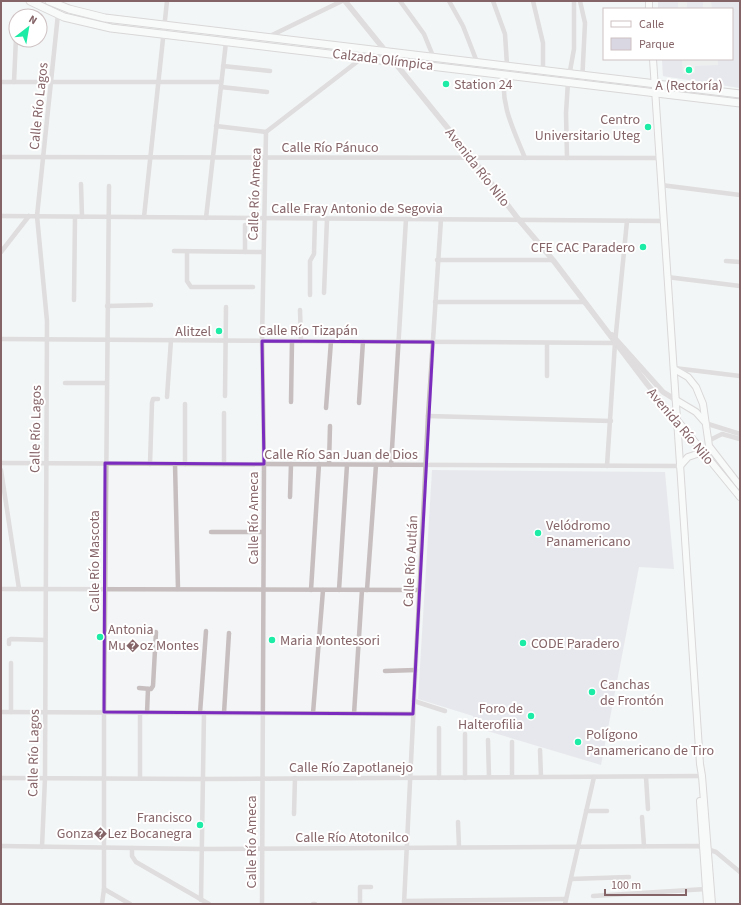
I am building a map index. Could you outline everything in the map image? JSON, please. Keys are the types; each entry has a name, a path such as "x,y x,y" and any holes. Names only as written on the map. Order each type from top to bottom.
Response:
{"main road":[{"name":"Calzada Olímpica","path":"30,1 58,14 105,27 392,60 740,103"},
{"name":"Calzada Olímpica","path":"49,1 90,16 507,66 543,69 740,94"},
{"path":"653,60 700,776 712,904"},
{"path":"674,368 688,377 696,387 703,404 705,423"},
{"name":"Avenida Río Nilo","path":"676,400 696,412 705,423 708,441 712,451 740,486"},
{"name":"Avenida Río Nilo","path":"677,420 740,497"},
{"path":"680,466 688,457 704,452"},
{"path":"706,848 707,904"}],"street":[{"path":"144,217 167,1"},
{"path":"268,37 342,1"},
{"name":"Avenida Río Nilo","path":"345,1 472,158 519,220 553,260 677,420"},
{"path":"400,1 424,34 433,56"},
{"path":"449,1 463,26 477,62"},
{"path":"493,1 505,34 507,66"},
{"path":"533,1 542,43 543,69"},
{"path":"567,158 566,113 568,82 571,73 575,27 574,1"},
{"path":"580,1 584,12 582,83"},
{"name":"Calle Río Lagos","path":"42,847 45,778 47,321 37,216 58,14"},
{"path":"206,218 226,42"},
{"path":"14,82 16,48"},
{"path":"216,126 266,132 363,57"},
{"path":"223,66 270,71"},
{"path":"504,74 503,94 505,108 524,158"},
{"path":"1,82 51,81 221,84 267,92"},
{"name":"Calle Río Ameca","path":"262,904 264,464 262,341 266,132"},
{"name":"Calle Río Pánuco","path":"1,157 660,158"},
{"path":"81,184 82,217"},
{"path":"661,185 740,195"},
{"name":"Calle Río Mascota","path":"102,904 104,889 105,463 109,186"},
{"name":"Calle Fray Antonio de Segovia","path":"1,216 664,221"},
{"path":"1,252 29,216"},
{"path":"74,300 75,217"},
{"path":"310,295 310,261 314,254 315,218"},
{"path":"324,292 328,219"},
{"path":"391,465 406,219"},
{"name":"Calle Río Autlán","path":"404,902 428,416 434,342 440,220"},
{"path":"607,466 611,421 614,338 627,221"},
{"path":"245,225 245,252"},
{"path":"174,251 263,252"},
{"path":"187,252 187,281 191,287 254,286"},
{"path":"437,260 553,260"},
{"path":"726,261 740,262"},
{"path":"667,277 740,286"},
{"path":"435,302 585,302"},
{"path":"107,306 151,305"},
{"path":"225,396 226,307"},
{"path":"300,310 301,341"},
{"name":"Avenida Río Nilo","path":"614,338 663,392 676,400"},
{"name":"Calle Río Tizapán","path":"1,339 547,342 614,338"},
{"path":"167,397 171,340"},
{"path":"291,402 292,341"},
{"path":"326,408 332,341"},
{"path":"359,403 363,341"},
{"path":"547,342 547,376"},
{"path":"674,368 740,376"},
{"path":"65,383 106,382"},
{"path":"150,464 152,403 153,399 158,399"},
{"path":"185,404 185,464"},
{"path":"224,413 224,464"},
{"path":"428,416 611,421"},
{"path":"705,423 740,434"},
{"path":"329,464 330,426"},
{"path":"708,441 722,434 740,439"},
{"name":"Calle Río San Juan de Dios","path":"1,463 680,466"},
{"path":"175,464 178,589"},
{"path":"290,497 291,464"},
{"path":"311,590 319,464"},
{"path":"339,590 347,464"},
{"path":"354,714 376,465"},
{"path":"1,470 19,589"},
{"path":"211,532 263,532"},
{"path":"1,589 420,590"},
{"path":"314,714 323,590"},
{"path":"139,688 148,689 152,688 153,686 156,632"},
{"path":"201,900 202,713 206,632"},
{"path":"224,713 229,632"},
{"path":"8,644 9,640 11,639 45,640"},
{"path":"11,663 11,712"},
{"path":"385,671 416,670"},
{"path":"147,712 148,689"},
{"path":"414,701 445,711"},
{"path":"1,712 413,714"},
{"path":"140,712 140,778"},
{"path":"439,728 439,778"},
{"path":"464,734 465,778"},
{"path":"488,740 488,777"},
{"path":"512,742 512,777"},
{"path":"540,750 541,777"},
{"path":"646,776 648,809"},
{"name":"Calle Río Zapotlanejo","path":"1,778 202,779 700,776"},
{"path":"404,902 566,901 594,777"},
{"path":"294,814 295,778"},
{"path":"586,811 607,811"},
{"path":"642,817 644,846"},
{"path":"458,822 459,847"},
{"name":"Calle Río Atotonilco","path":"1,846 132,848 406,848 644,846 706,848"},
{"path":"132,848 132,856 136,862 208,904"},
{"path":"706,848 720,855 740,872"},
{"path":"571,879 629,877"},
{"path":"360,904 360,887 371,887"},
{"path":"104,889 130,904"},
{"path":"592,896 706,889"}],"highlighted area":[{"path":"262,341 433,342 413,714 104,712 105,463 264,464"}],"shaded area":[{"path":"658,1 740,1 740,88 663,76 662,60 733,60 733,8 659,8"}],"green space":[{"path":"658,1 678,1 678,8 658,8"},
{"path":"687,1 703,1 703,8 687,8"},
{"path":"711,1 740,1 740,88 663,76 662,60 682,60 683,74 695,73 695,66 718,65 718,60 733,60 733,8 712,8"},
{"name":"CODE Paradero","path":"432,470 665,472 674,569 639,567 601,765 474,727 473,716 418,699"}],"place":[{"name":"A (Rectoría)","path":"689,70"},
{"name":"Station 24","path":"446,84"},
{"name":"Centro Universitario Uteg","path":"648,127"},
{"name":"CFE CAC Paradero","path":"643,247"},
{"name":"Alitzel","path":"219,331"},
{"name":"Velódromo Panamericano","path":"538,533"},
{"name":"Antonia Mu�oz Montes","path":"100,637"},
{"name":"Maria Montessori","path":"272,640"},
{"name":"CODE Paradero","path":"523,643"},
{"name":"Canchas de Frontón","path":"592,692"},
{"name":"Foro de Halterofilia","path":"531,716"},
{"name":"Polígono Panamericano de Tiro","path":"578,742"},
{"name":"Francisco Gonza�Lez Bocanegra","path":"200,825"}]}
